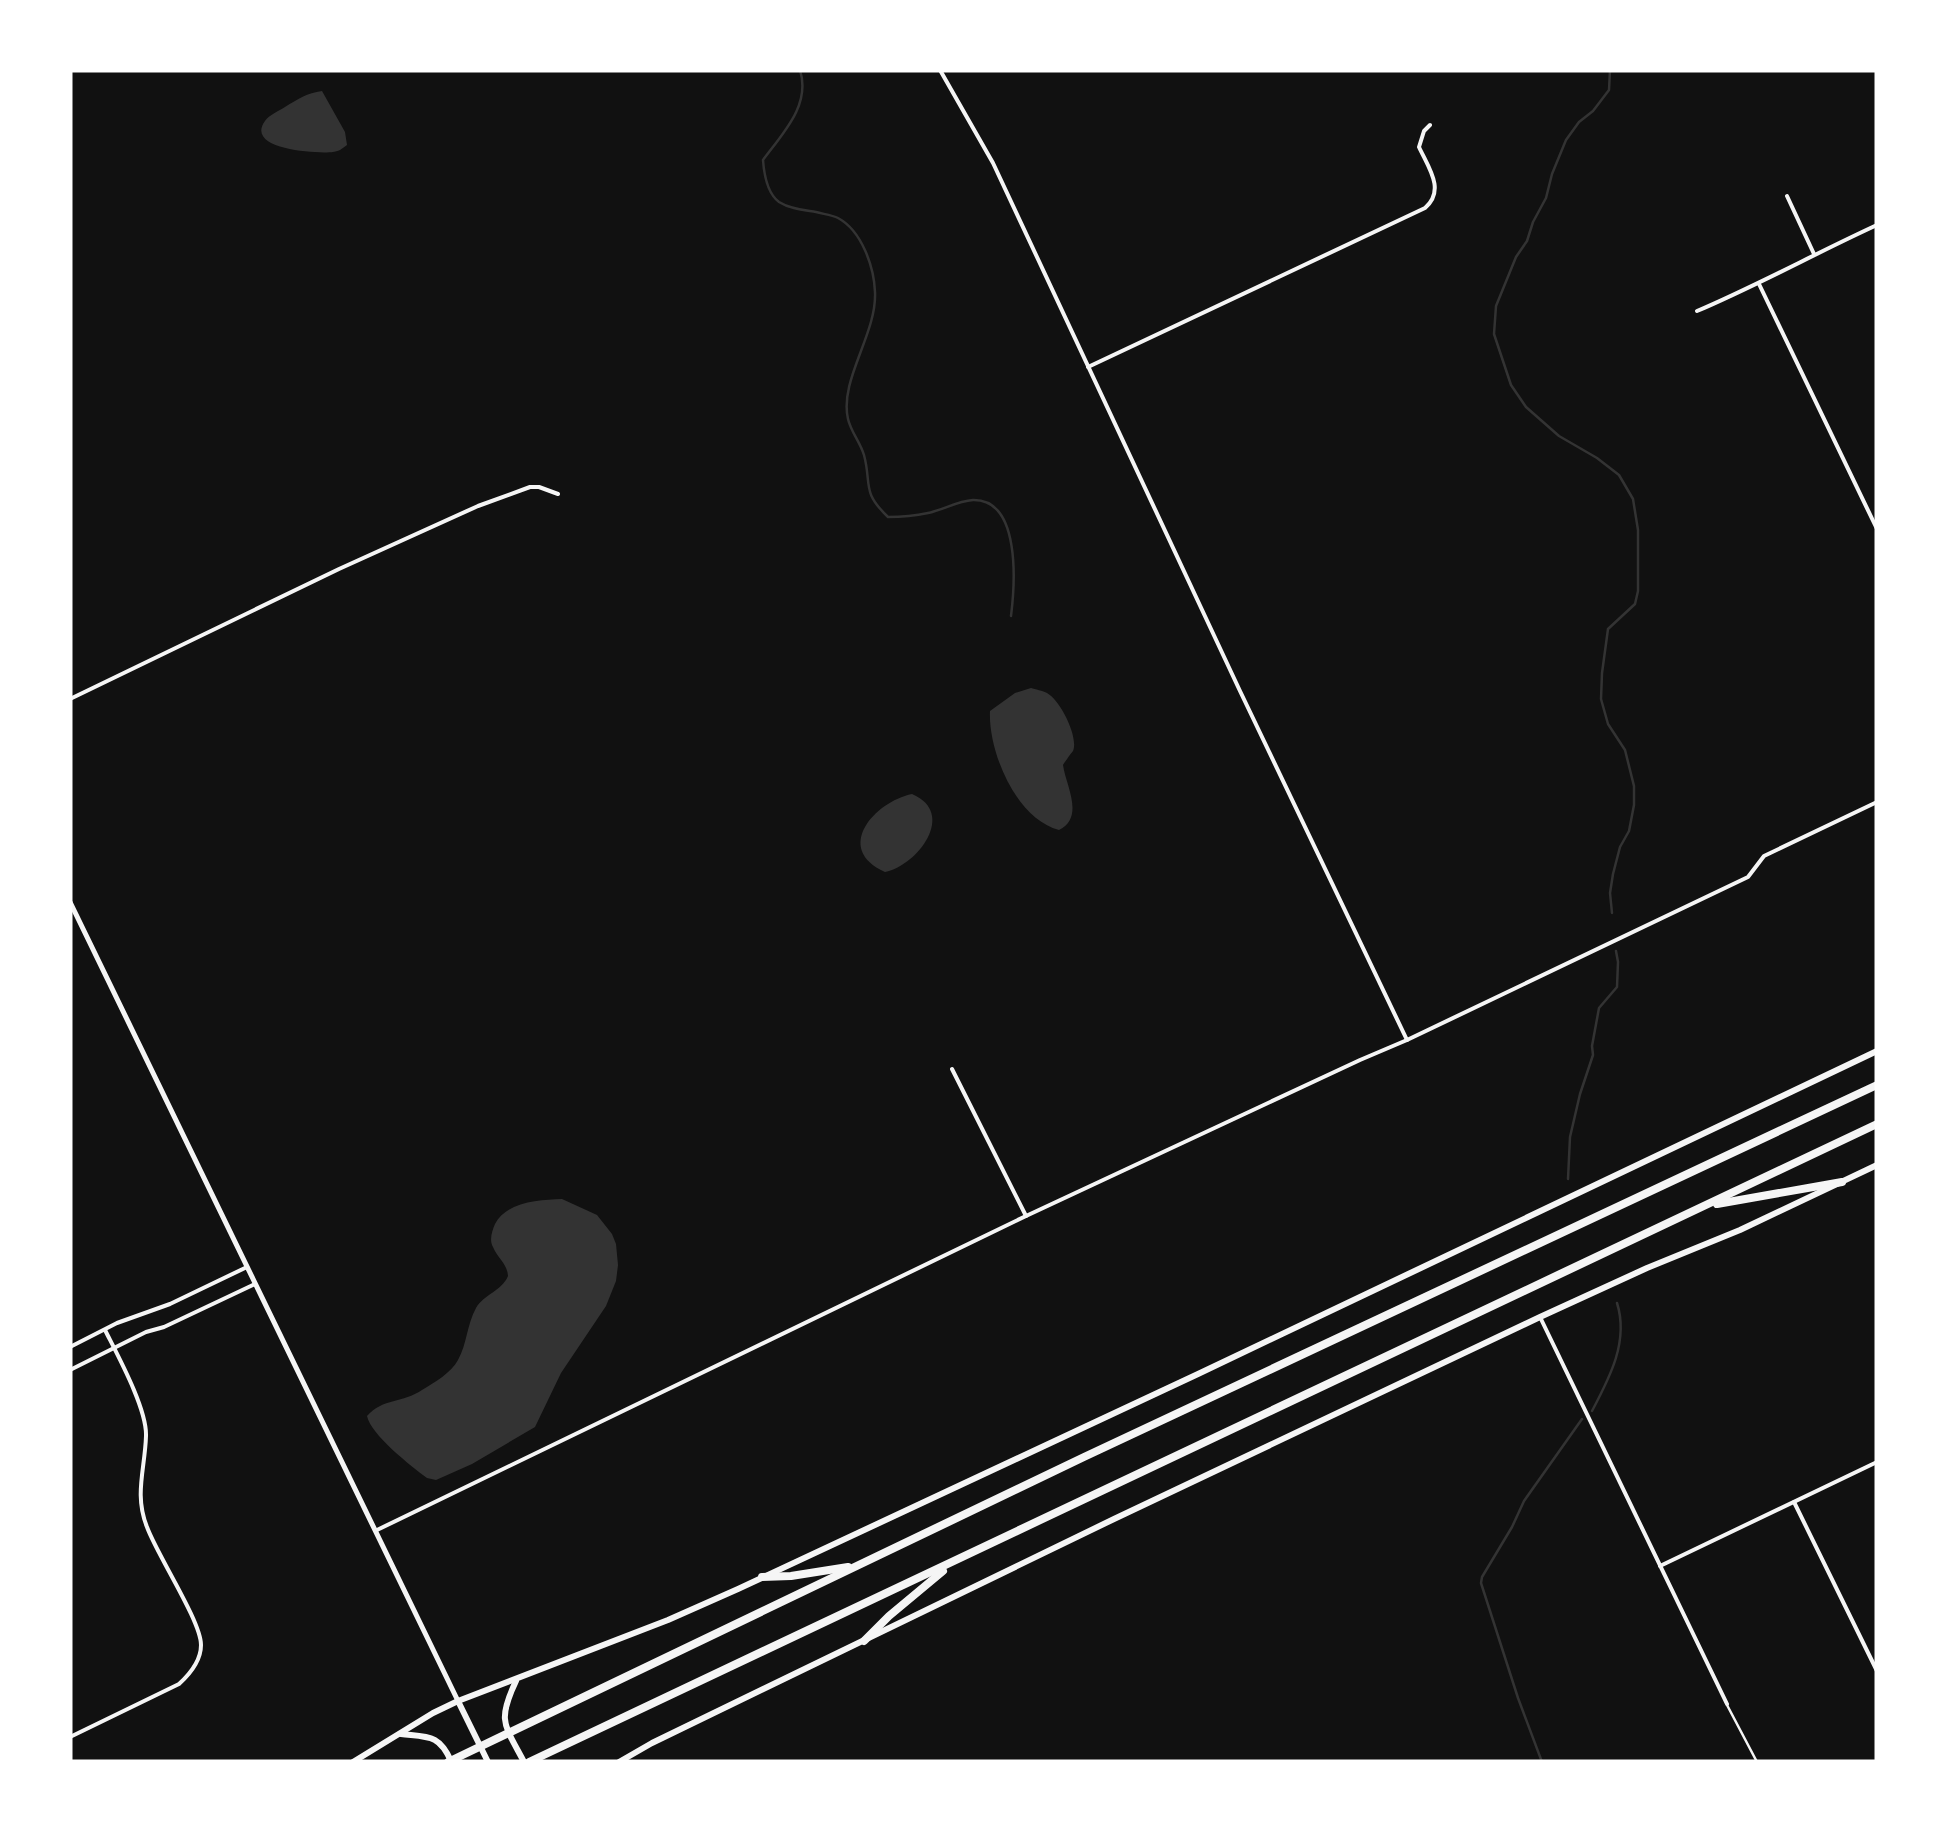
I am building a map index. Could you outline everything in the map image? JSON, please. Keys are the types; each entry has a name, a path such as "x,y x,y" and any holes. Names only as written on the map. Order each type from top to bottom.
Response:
{"highway":[{"path":"450,1762 857,1565 1877,1085"},
{"path":"526,1762 1877,1124"},
{"path":"1703,1207 1842,1182"},
{"path":"864,1640 950,1564"},
{"path":"762,1577 857,1565"}],"main road":[{"path":"353,1762 458,1701 668,1620 762,1577 1877,1050"},
{"path":"619,1762 1114,1519 1632,1274 1740,1230 1877,1165"},
{"path":"517,1679 506,1703 504,1723 526,1762"},
{"path":"458,1701 488,1762"},
{"path":"400,1734 438,1740 445,1746 450,1762"}],"street":[{"path":"940,70 993,163 1407,1040"},
{"path":"1088,367 1425,208 1436,192 1419,147 1430,125"},
{"path":"1787,196 1814,254"},
{"path":"1696,311 1877,225"},
{"path":"1759,284 1877,530"},
{"path":"70,699 478,506 530,487 558,494"},
{"path":"375,1532 1026,1216 1748,877 1764,856 1877,802"},
{"path":"70,902 458,1701"},
{"path":"952,1070 1026,1216"},
{"path":"70,1347 247,1267"},
{"path":"70,1370 255,1284"},
{"path":"1540,1317 1727,1704"},
{"path":"70,1738 178,1684 197,1662 201,1644 140,1508 146,1434 142,1411 105,1330"},
{"path":"1660,1566 1877,1462"},
{"path":"1794,1502 1877,1671"}],"lane":[{"path":"1727,1704 1757,1762"}],"shaded area":[{"path":"322,91 345,132 347,145 335,152 313,152 286,148 265,138 261,131 269,117"},
{"path":"1031,688 1047,693 1057,703 1073,737 1073,751 1063,765 1072,800 1071,817 1059,830 1044,823 1018,798 994,745 990,711 1015,693"},
{"path":"912,794 931,813 928,838 909,860 885,872 862,851 865,827 884,806"},
{"path":"562,1199 597,1215 612,1234 618,1265 606,1306 561,1373 535,1427 472,1464 436,1480 427,1478 384,1441 367,1416 380,1406 422,1390 455,1365 476,1308 508,1276 491,1241 500,1216 525,1203"}],"waterway":[{"path":"800,70 802,95 798,107 763,160 764,171 779,202 838,218 854,232 869,261 874,308 847,404 849,424 864,455 871,494 888,517 928,513 973,500 989,503 1000,513 1011,546 1011,616"},
{"path":"1610,70 1609,90 1566,140 1546,198 1496,306 1494,334 1511,385 1526,407 1559,436 1619,475 1633,499 1638,530 1638,591 1635,604 1608,629 1602,673 1601,699 1608,724 1625,750 1634,786 1629,831 1613,874 1612,913"},
{"path":"1568,1179 1570,1137 1593,1055 1599,1008 1617,987 1616,951"},
{"path":"1592,1411 1619,1345 1617,1303"},
{"path":"1542,1762 1481,1583 1524,1501 1582,1419"}]}
